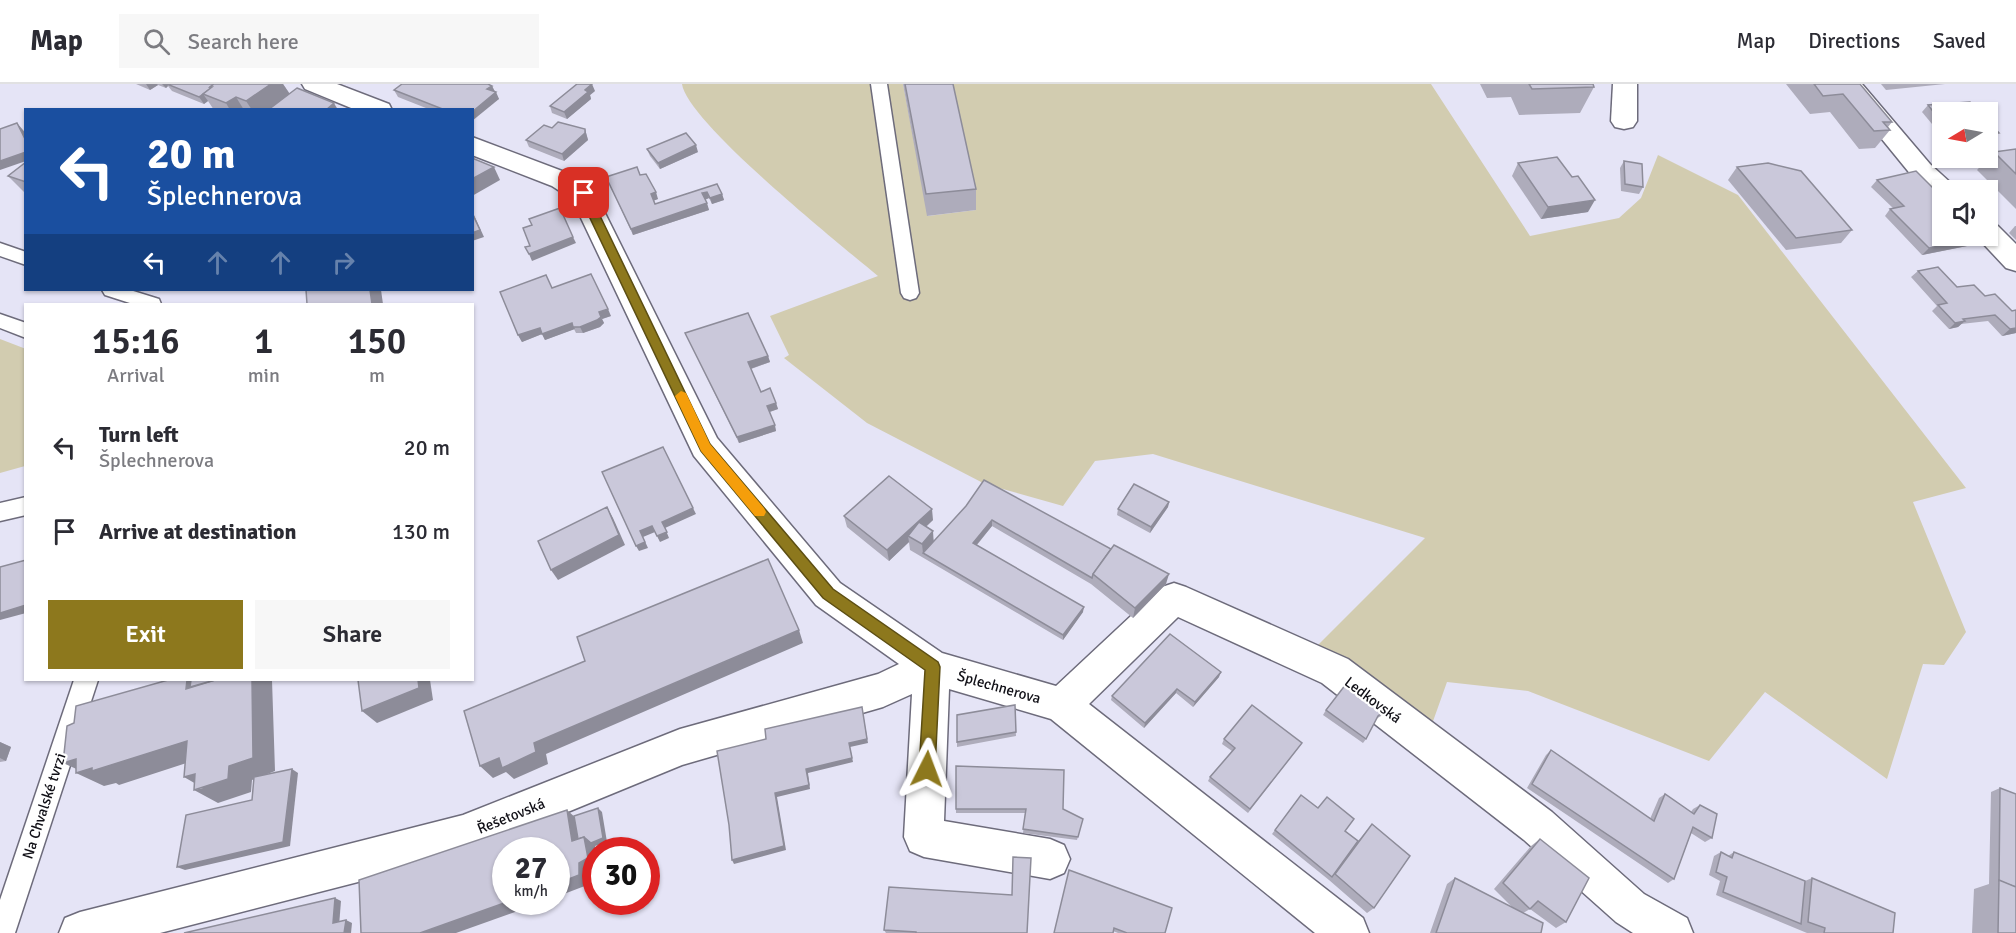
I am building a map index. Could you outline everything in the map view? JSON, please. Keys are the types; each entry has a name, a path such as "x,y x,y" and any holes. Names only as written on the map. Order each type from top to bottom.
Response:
{"street":[{"path":"314,84 375,108"},
{"path":"1624,121 1625,84"},
{"path":"1849,84 1932,180"},
{"name":"Šplechnerova","path":"474,146 561,180 584,193 705,447 828,594 932,667 1062,705 1348,933"},
{"path":"1998,243 2016,261"},
{"name":"Ledkovská","path":"1062,705 1174,598 1335,671 1538,826 1630,909 1672,933"},
{"path":"932,667 924,837 1050,859"},
{"name":"Řešetovská","path":"80,933 463,835 680,747 883,690 932,667"}],"lane":[{"path":"879,84 910,293"},
{"path":"0,249 24,258"},
{"path":"114,291 149,303"},
{"path":"0,321 24,330"},
{"path":"0,512 24,506"},
{"name":"Na Chvalské tvrzi","path":"2,933 86,681"}],"shaded area":[{"path":"682,84 903,84 928,216 976,210 949,84 1431,84 1530,236 1619,218 1641,198 1658,155 1738,195 1966,488 1913,502 1966,632 1944,665 1923,664 1887,779 1765,692 1709,761 1528,691 1447,682 1432,724 1317,646 1425,538 1153,454 1095,461 1063,506 985,484 867,423 784,358 789,355 770,316 878,276 801,212 736,153 690,102"},
{"path":"0,339 24,348 24,466 0,473"}],"building":[{"path":"167,84 214,84 199,97"},
{"path":"214,84 271,84 246,101 236,97 226,103 203,94"},
{"path":"402,84 488,84 492,86 487,89 496,92 474,110 474,108 440,108 394,90"},
{"path":"577,84 592,84 585,90 588,92 564,112 550,106"},
{"path":"905,84 953,84 976,189 926,194"},
{"path":"1529,84 1593,84 1594,87 1532,89"},
{"path":"1814,84 1860,84 1892,122 1883,122 1890,130 1874,131 1843,94 1823,96"},
{"path":"297,88 334,103 328,108 271,108"},
{"path":"558,122 585,129 585,133 562,154 526,140 544,125 552,128"},
{"path":"17,123 24,137 24,153 0,161 0,129"},
{"path":"686,133 696,145 658,163 647,149"},
{"path":"2016,149 2016,174 1998,156 1998,151"},
{"path":"1557,157 1572,177 1578,176 1595,200 1548,207 1518,163"},
{"path":"474,159 494,167 474,178"},
{"path":"1624,161 1642,164 1643,187 1625,184"},
{"path":"1768,163 1801,171 1852,230 1796,238 1737,167"},
{"path":"24,164 24,181 8,176"},
{"path":"637,167 640,175 646,174 656,192 651,194 655,204 717,184 722,194 710,198 707,192 702,193 707,203 631,229 606,177"},
{"path":"1916,171 1932,187 1932,246 1939,246 1929,248 1890,209 1904,206 1877,180"},
{"path":"560,208 573,237 529,254 525,247 530,246 523,228 532,225 529,219"},
{"path":"474,217 480,230 474,232"},
{"path":"1938,267 1957,287 1974,285 1985,296 1995,294 2012,311 2016,310 2016,328 2010,329 1995,315 1963,319 1965,321 1955,323 1938,305 1947,303 1918,271"},
{"path":"591,274 608,309 599,312 601,317 580,327 573,327 572,323 542,334 540,328 518,335 500,292 546,275 552,288"},
{"path":"306,291 370,291 372,303 307,303"},
{"path":"748,313 768,356 748,362 761,392 770,388 776,403 767,406 775,425 737,437 685,333"},
{"path":"663,447 693,508 662,522 667,532 657,536 652,526 640,531 645,542 636,546 602,472"},
{"path":"889,476 932,509 887,550 844,516"},
{"path":"984,480 1111,549 1092,578 992,520 973,543 1084,607 1063,635 923,553 966,506"},
{"path":"1134,484 1169,502 1151,527 1118,509"},
{"path":"607,507 619,535 551,570 538,541"},
{"path":"919,522 933,531 922,544 908,536"},
{"path":"1114,545 1169,574 1135,608 1093,574"},
{"path":"768,559 799,630 534,743 536,752 502,768 499,758 480,766 464,711 585,661 577,637"},
{"path":"24,561 24,606 0,613 0,567"},
{"path":"1170,634 1221,672 1195,702 1177,689 1145,723 1112,696"},
{"path":"164,681 187,681 186,689 212,681 252,681 253,758 229,766 228,779 194,790 195,774 184,777 187,741 92,771 92,768 76,773 76,759 63,763 67,726 74,723 76,706"},
{"path":"191,681 211,681 190,687"},
{"path":"358,681 418,681 419,688 362,711"},
{"path":"1346,684 1384,711 1378,716 1366,739 1326,710"},
{"path":"1015,705 1016,732 957,742 957,715"},
{"path":"1252,705 1302,743 1250,809 1210,777 1235,748 1224,739"},
{"path":"862,707 867,739 849,743 852,758 806,769 809,785 775,793 784,846 732,860 717,751 766,739 765,729"},
{"path":"1551,750 1654,821 1665,794 1694,814 1700,805 1717,814 1712,838 1693,827 1674,879 1532,784"},
{"path":"956,766 1064,770 1063,809 1083,819 1078,837 1023,829 1026,809 956,809"},
{"path":"292,769 283,842 177,867 186,815 252,800 254,777"},
{"path":"2000,788 2016,794 2016,887 1999,881"},
{"path":"1301,795 1318,808 1327,797 1354,819 1345,831 1358,841 1332,877 1275,830"},
{"path":"598,808 603,837 578,839 574,816"},
{"path":"567,810 572,841 582,838 582,861 579,863 579,875 570,879 570,837 492,837 492,907 420,933 361,933 359,880"},
{"path":"1372,824 1410,856 1374,908 1335,874"},
{"path":"1540,839 1589,878 1566,922 1538,901 1530,909 1503,883"},
{"path":"1721,852 1732,858 1734,852 1805,881 1801,924 1723,892 1727,877 1716,872"},
{"path":"1013,857 1031,858 1027,933 916,933 884,930 889,887 1012,895"},
{"path":"1069,870 1172,908 1165,933 1127,933 1114,928 1113,933 1054,933"},
{"path":"1455,878 1543,923 1541,933 1436,933"},
{"path":"1812,878 1895,913 1893,933 1824,933 1825,928 1808,922"},
{"path":"1999,880 2016,887 2016,933 1998,933"},
{"path":"335,898 333,923 346,920 344,933 184,933"}],"slow traffic":[{"path":"681,396 705,447 760,512"}],"route":[{"path":"584,193 705,447 828,594 932,667 927,769"}]}
